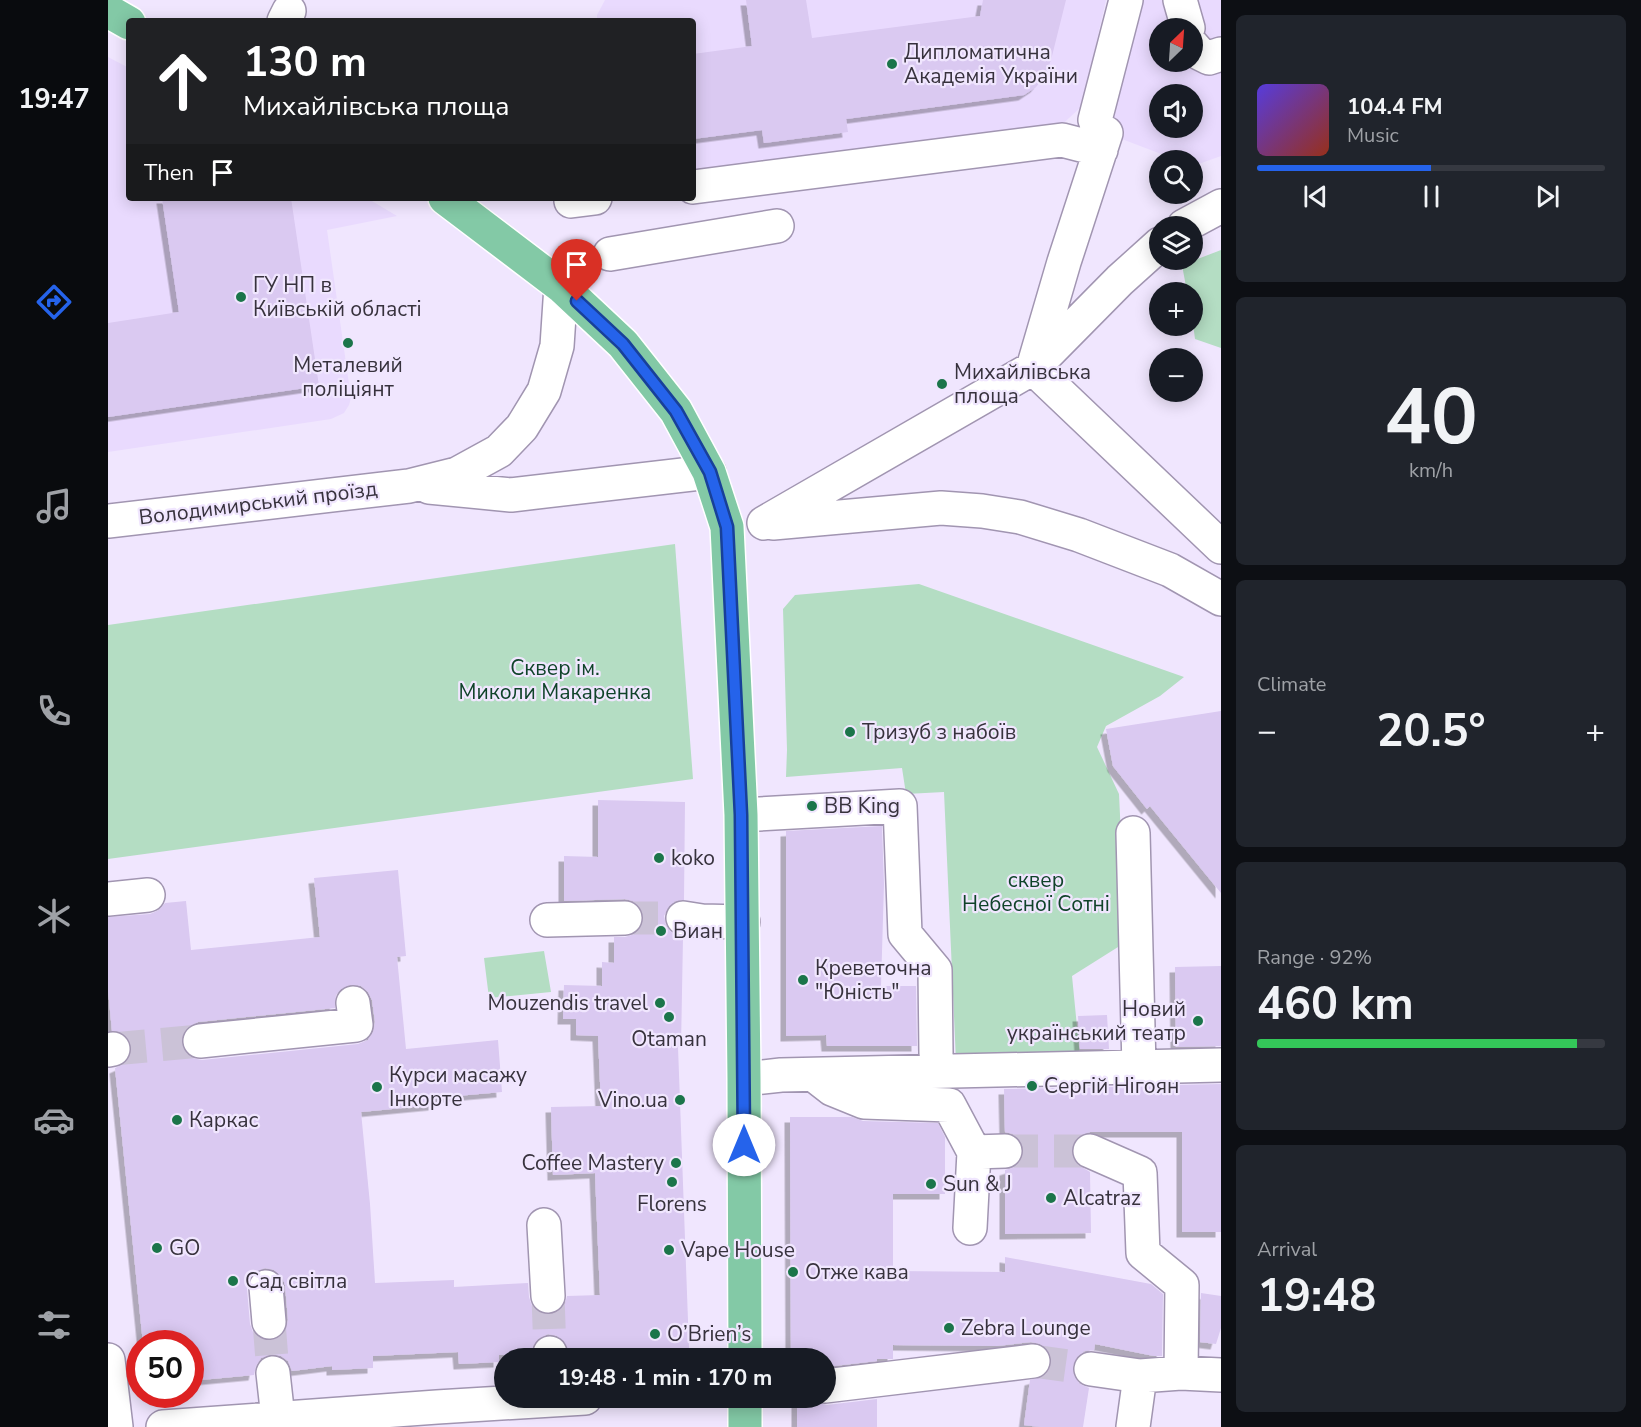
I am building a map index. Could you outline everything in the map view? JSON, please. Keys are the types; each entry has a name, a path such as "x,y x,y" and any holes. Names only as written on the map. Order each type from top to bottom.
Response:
{"main road":[{"path":"108,11 126,20"},
{"path":"449,201 561,286 623,344 676,411 710,472 727,527 741,815 745,1348"},
{"path":"745,1408 745,1427"}],"street":[{"path":"1033,368 1101,134 1126,0"},
{"path":"1180,0 1185,18"},
{"path":"1203,55 1209,58 1221,54"},
{"path":"696,187 1101,134"},
{"path":"1202,216 1221,206"},
{"path":"610,254 777,226"},
{"path":"1149,254 1119,280 1033,368 764,523 941,508 1020,517 1079,535 1170,570 1221,599"},
{"name":"Володимирський проїзд","path":"108,522 409,486 456,474 499,451 522,427 544,391 557,346 561,286"},
{"path":"1033,368 1221,547"},
{"name":"Володимирський проїзд","path":"409,486 511,495 710,472"},
{"path":"741,815 900,806 905,934 935,970 936,1053"},
{"path":"1133,833 1139,1067"},
{"path":"108,899 148,895"},
{"path":"547,920 625,918"},
{"path":"683,918 743,922"},
{"path":"200,1041 356,1025 353,1003"},
{"path":"744,1079 781,1075 1221,1065"},
{"path":"814,1075 832,1089 864,1102 949,1105 989,1151 970,1228"},
{"path":"1090,1151 1140,1173 1143,1253 1182,1285 1181,1373"},
{"path":"544,1225 548,1296"},
{"path":"266,1287 269,1322"},
{"path":"108,1360 116,1427"},
{"path":"836,1385 1033,1361"},
{"path":"1091,1369 1140,1376 1181,1373 1221,1375"},
{"path":"273,1373 278,1418"},
{"path":"1133,1427 1140,1376"},
{"path":"163,1427 278,1418 437,1417 494,1408"}],"shaded area":[{"name":"Дипломатична Академія України","path":"605,0 1106,0 1082,106 1055,131 696,177 696,18 597,18"},
{"path":"1138,0 1221,0 1221,156 1203,162 1203,150 1151,150 1106,133"},
{"path":"108,57 126,66 126,201 372,201 397,216 327,230 351,398 344,413 331,419 108,452"}],"green space":[{"path":"1221,250 1221,348 1195,339 1195,336 1203,336 1203,282 1185,282 1183,270 1203,270 1203,257"},
{"name":"Сквер ім. Миколи Макаренка","path":"675,544 693,779 108,859 108,625"},
{"name":"сквер Небесної Сотні","path":"919,584 1184,677 1160,696 1106,726 1097,747 1119,794 1126,942 1072,976 1080,1057 956,1061 944,792 906,794 902,768 786,777 783,609 795,595"},
{"path":"544,951 551,992 489,998 484,958"}],"building":[{"path":"746,0 806,0 812,38 980,16 983,0 1066,0 1045,76 1036,87 1024,95 846,119 848,132 764,143 762,130 696,139 696,54 752,46"},
{"name":"ГУ НП в Київській області","path":"162,201 291,201 319,386 108,417 108,323 179,312"},
{"path":"1221,711 1221,893 1150,806 1147,809 1113,766 1106,729"},
{"path":"598,800 685,802 684,900 676,901 669,906 664,916 671,932 683,937 681,1047 678,1047 689,1348 567,1348 564,1341 548,1334 538,1339 533,1348 494,1348 494,1362 459,1364 458,1352 373,1356 373,1368 332,1370 332,1366 292,1371 288,1361 272,1354 261,1358 254,1375 204,1380 204,1330 142,1330 115,1068 126,1063 130,1056 131,1046 127,1036 112,1031 108,990 108,917 150,914 159,910 165,903 186,901 191,950 320,937 314,878 398,870 406,956 397,957 406,1049 498,1040 502,1092 434,1098 434,1105 361,1112 375,1283 454,1280 454,1287 528,1283 532,1306 548,1315 559,1311 565,1304 567,1296 600,1295 595,1173 553,1175 551,1107 601,1106 598,1036 576,1035 576,1019 563,1019 564,985 602,986 602,962 614,963 614,937 635,934 644,918 641,908 633,901 625,899 564,901 564,856 598,857","holes":["350,985 361,986 372,1000 375,1022 368,1040 358,1044 202,1060 192,1058 185,1052 181,1043 183,1033 198,1022 335,1008 336,995 341,989","265,1268 274,1270 282,1277 285,1285 288,1320 286,1329 280,1337 270,1341 261,1339 253,1332 250,1324 247,1289 249,1280 255,1272"]},
{"path":"882,826 884,884 881,986 916,986 917,1046 827,1046 826,1035 786,1036 786,831"},
{"path":"1221,966 1221,1046 1176,1047 1175,967"},
{"path":"1107,1015 1109,1049 1080,1049 1078,1016"},
{"path":"1221,1084 1221,1232 1182,1232 1182,1132 1090,1132 1078,1136 1071,1152 1075,1163 1090,1172 1091,1233 1005,1234 1005,1170 1015,1167 1022,1159 1024,1151 1021,1141 1013,1134 1005,1132 1004,1089"},
{"path":"790,1117 852,1117 863,1121 938,1123 945,1137 945,1194 893,1194 893,1271 1005,1272 1005,1257 1151,1284 1163,1294 1162,1356 1095,1344 1094,1350 1085,1351 1077,1357 1073,1366 1074,1376 1080,1384 1089,1388 1083,1427 1024,1425 1030,1380 1044,1376 1050,1368 1051,1358 1048,1350 1040,1344 1031,1342 997,1346 893,1345 893,1359 877,1359 877,1361 836,1366 836,1348 791,1348"},
{"path":"1201,1293 1221,1296 1221,1328 1216,1344 1200,1342"},
{"path":"877,1399 877,1427 797,1427 797,1408 836,1408 836,1404"}],"tunnel":[{"path":"625,918 683,918"},
{"path":"113,1049 200,1041"},
{"path":"1005,1151 1090,1151"},
{"path":"548,1296 550,1348"},
{"path":"269,1322 273,1373"},
{"path":"1033,1361 1091,1369"}],"place":[{"name":"Дипломатична Академія України","path":"892,64"},
{"name":"ГУ НП в Київській області","path":"241,297"},
{"name":"Металевий поліціянт","path":"348,343"},
{"name":"Михайлівська площа","path":"942,384"},
{"name":"Тризуб з набоїв","path":"850,732"},
{"name":"BB King","path":"812,806"},
{"name":"koko","path":"659,858"},
{"name":"Виан","path":"661,931"},
{"name":"Креветочна \"Юність\"","path":"803,980"},
{"name":"Mouzendis travel","path":"660,1003"},
{"name":"Otaman","path":"669,1017"},
{"name":"Новий український театр","path":"1198,1021"},
{"name":"Сергій Нігоян","path":"1032,1086"},
{"name":"Курси масажу Інкорте","path":"377,1087"},
{"name":"Vino.ua","path":"680,1100"},
{"name":"Каркас","path":"177,1120"},
{"name":"Coffee Mastery","path":"676,1163"},
{"name":"Florens","path":"672,1182"},
{"name":"Sun & J","path":"931,1184"},
{"name":"Alcatraz","path":"1051,1198"},
{"name":"GO","path":"157,1248"},
{"name":"Vape House","path":"669,1250"},
{"name":"Отже кава","path":"793,1272"},
{"name":"Сад світла","path":"233,1281"},
{"name":"Zebra Lounge","path":"949,1328"},
{"name":"O’Brien’s","path":"655,1334"}],"route":[{"path":"577,301 623,344 676,411 710,472 727,527 741,815 744,1145"}]}
